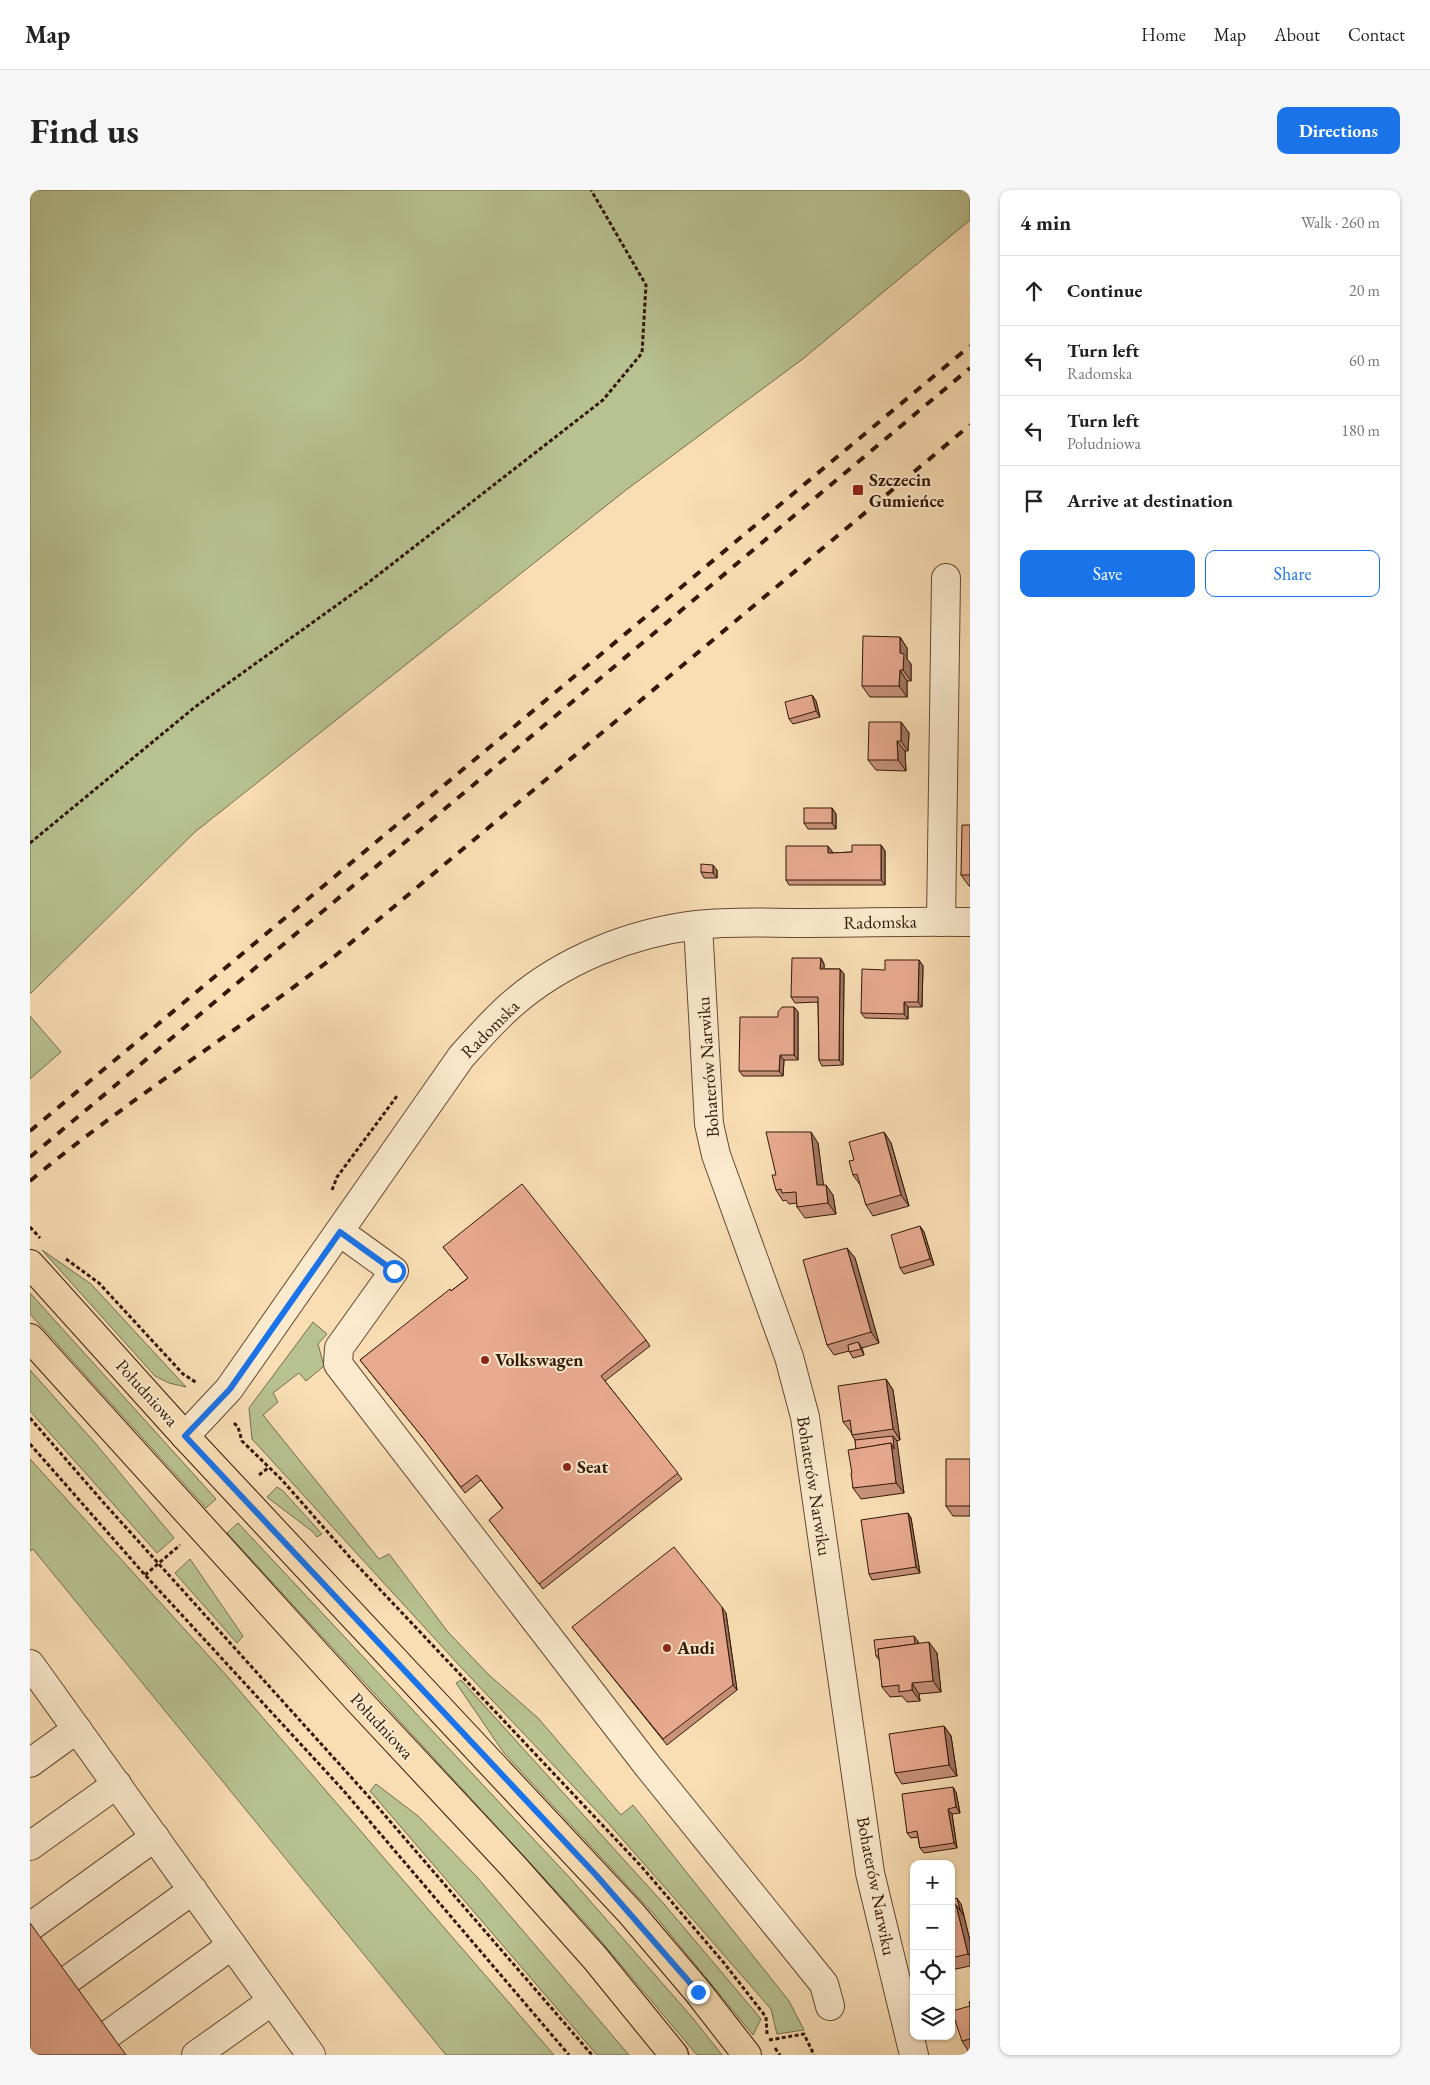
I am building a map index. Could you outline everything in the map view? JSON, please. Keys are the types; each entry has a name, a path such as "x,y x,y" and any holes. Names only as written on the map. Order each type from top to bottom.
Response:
{"main road":[{"name":"Południowa","path":"38,1254 185,1436 631,1913 698,1992 758,2047"},
{"name":"Południowa","path":"30,1338 357,1699 518,1872 595,1958 673,2053"}],"street":[{"path":"940,922 946,578"},
{"name":"Radomska","path":"185,1436 230,1389 461,1057 488,1026 512,1004 563,968 594,953 641,936 698,925 726,923 970,922"},
{"name":"Bohaterów Narwiku","path":"698,925 709,1124 716,1155 790,1357 804,1417 870,1873 914,2055"},
{"path":"340,1232 394,1271 339,1348 338,1364 648,1765 824,1984 830,2006"},
{"path":"32,1670 117,1784 311,2055"},
{"path":"30,1763 77,1729"},
{"path":"30,1846 117,1784"},
{"path":"30,1927 155,1837"},
{"path":"30,2007 193,1890"},
{"path":"80,2055 232,1945"},
{"path":"196,2055 272,2001"}],"path":[{"path":"30,843 196,707 369,582 602,400 642,354 646,285 591,190"},
{"path":"330,1196 337,1177 388,1106 401,1092"},
{"path":"30,1227 38,1254"},
{"path":"61,1255 98,1283 183,1374 195,1381 201,1388"},
{"path":"195,1381 205,1382"},
{"path":"30,1418 103,1502 369,1797 592,2055"},
{"path":"232,1421 238,1427 242,1441 282,1480 354,1562 642,1866 724,1963 766,2017 758,2047"},
{"path":"30,1444 145,1576 343,1790 570,2055"},
{"path":"758,2047 804,2034 814,2055"},
{"path":"758,2047 780,2055"}],"green space":[{"path":"30,190 970,190 970,220 804,358 626,490 195,832 30,994"},
{"path":"30,1016 61,1052 30,1079"},
{"path":"42,1250 91,1284 186,1387 169,1383 155,1376"},
{"path":"30,1293 216,1499 206,1508 30,1314"},
{"path":"313,1322 327,1334 318,1344 324,1366 306,1381 299,1373 273,1393 278,1402 263,1415 379,1559 389,1554 448,1632 488,1674 538,1718 621,1815 633,1805 789,2001 804,2030 777,2034 771,2009 609,1824 458,1664 252,1439 249,1408"},
{"path":"30,1370 96,1444 174,1538 157,1553 30,1411"},
{"path":"30,1459 226,1675 554,2055 446,2055 33,1549 30,1551"},
{"path":"277,1487 283,1491 322,1534 317,1537 267,1497"},
{"path":"238,1523 570,1878 691,2016 722,2055 697,2055 589,1927 227,1533"},
{"path":"190,1559 243,1636 237,1643 175,1573"},
{"path":"461,1680 664,1904 761,2019 753,2035 652,1912 504,1753 456,1683"},
{"path":"376,1784 418,1816 477,1877 629,2055 597,2055 370,1791"}],"building":[{"path":"863,636 900,637 900,653 904,654 899,686 862,686"},
{"path":"812,695 816,711 789,719 785,702"},
{"path":"869,722 901,722 901,741 897,741 898,760 868,760"},
{"path":"804,808 832,808 832,823 804,823"},
{"path":"962,825 970,825 970,875 961,875"},
{"path":"852,845 881,845 881,880 786,880 786,846 828,846 828,853 832,853 852,852"},
{"path":"701,864 713,865 713,873 701,872"},
{"path":"792,958 821,958 820,969 840,969 839,1060 819,1060 818,997 791,997"},
{"path":"885,960 919,960 918,1002 904,1002 904,1014 861,1013 862,969 885,970"},
{"path":"782,1007 794,1007 794,1055 780,1055 779,1071 739,1071 740,1017 778,1017 778,1012"},
{"path":"766,1132 811,1132 817,1185 826,1185 828,1203 797,1207 796,1192 782,1193 781,1189 776,1190 772,1175 776,1175"},
{"path":"884,1132 901,1195 866,1205 857,1174 853,1175 849,1161 854,1160 849,1142"},
{"path":"522,1184 646,1340 601,1376 678,1473 539,1584 489,1520 503,1508 477,1475 461,1487 360,1360 450,1289 451,1291 468,1278 443,1247"},
{"path":"920,1226 930,1259 900,1268 891,1235"},
{"path":"847,1248 871,1332 827,1345 803,1260"},
{"path":"858,1342 861,1349 849,1352 848,1345"},
{"path":"886,1379 893,1429 852,1435 850,1420 843,1422 838,1386"},
{"path":"893,1436 894,1449 891,1443 856,1449 855,1440"},
{"path":"891,1443 896,1483 853,1488 848,1450"},
{"path":"946,1459 970,1459 970,1506 946,1506"},
{"path":"908,1513 916,1567 869,1574 861,1520"},
{"path":"674,1547 722,1607 733,1685 663,1739 572,1627"},
{"path":"914,1636 915,1644 878,1649 879,1656 876,1656 874,1640"},
{"path":"929,1642 933,1681 912,1683 912,1690 899,1692 899,1685 882,1687 878,1649"},
{"path":"944,1726 949,1765 895,1773 889,1734"},
{"path":"953,1787 956,1807 948,1809 954,1843 920,1848 917,1831 907,1833 902,1794"},
{"path":"957,1898 960,1910 955,1905 955,1899"},
{"path":"955,1905 968,1954 955,1957 955,1950"},
{"path":"30,1923 126,2055 30,2055"},
{"path":"970,2006 970,2039 962,2041 955,2020 955,2010"}],"railway":[{"path":"30,1131 970,346"},
{"path":"30,1157 970,368"},
{"path":"30,1181 105,1122 335,956 970,425"}],"place":[{"name":"Szczecin Gumieńce","path":"858,490"},
{"name":"Volkswagen","path":"485,1360"},
{"name":"Seat","path":"567,1467"},
{"name":"Audi","path":"667,1648"}],"route":[{"path":"394,1271 340,1232 230,1389 185,1436 596,1875 698,1992"}]}
